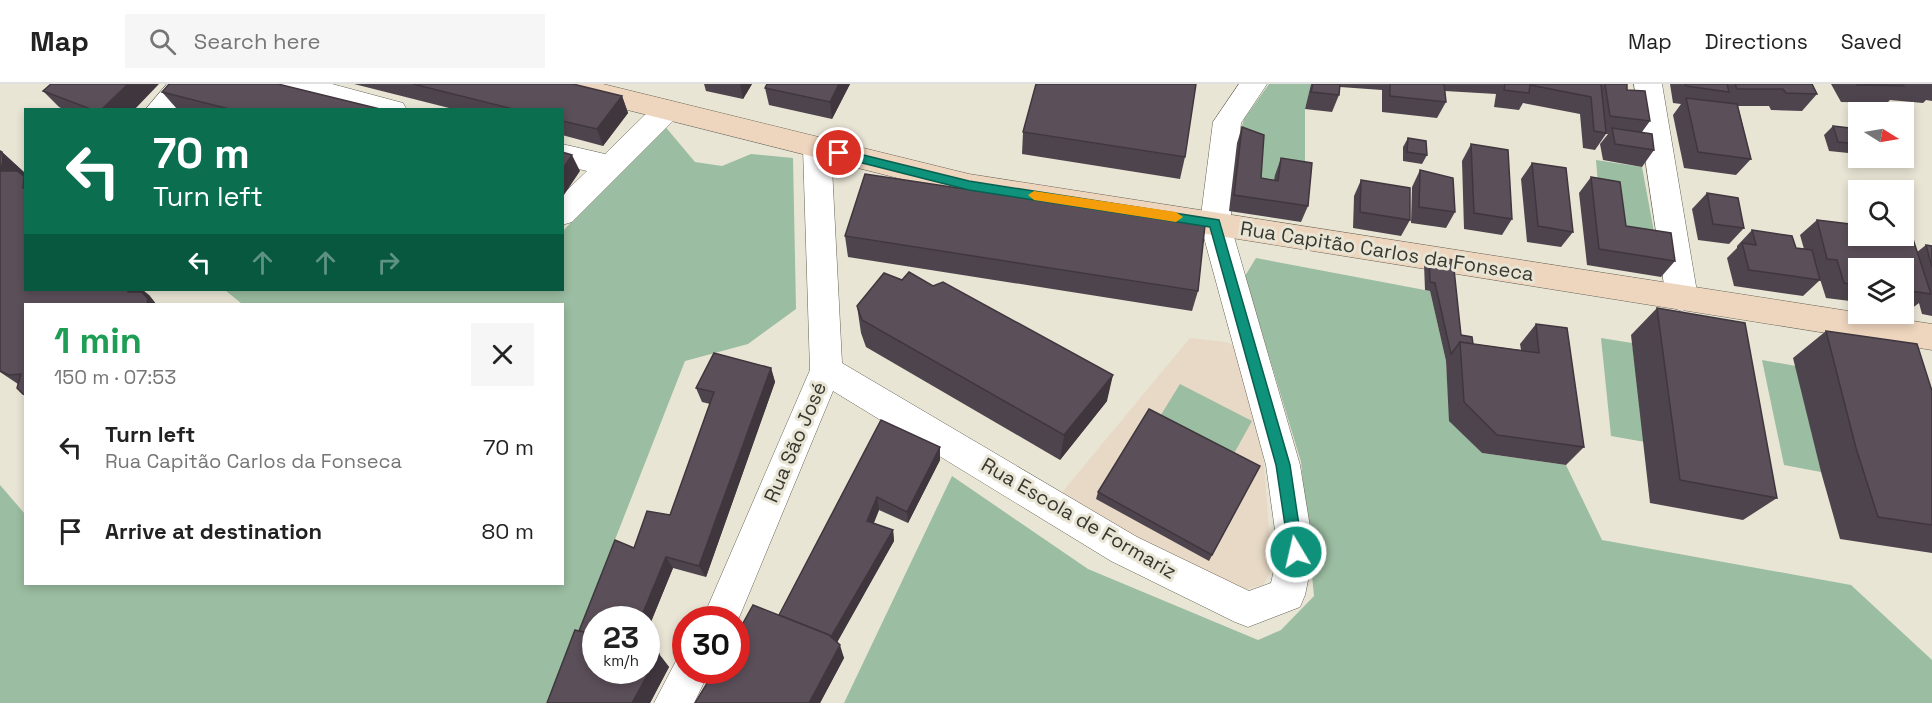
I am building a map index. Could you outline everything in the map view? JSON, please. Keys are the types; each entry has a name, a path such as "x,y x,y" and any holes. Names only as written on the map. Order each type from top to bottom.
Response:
{"main road":[{"name":"Rua Capitão Carlos da Fonseca","path":"564,84 969,185 1932,337"}],"street":[{"path":"161,108 183,84"},
{"path":"295,84 385,108"},
{"path":"1215,223 1227,122 1253,84"},
{"path":"1648,84 1682,298"},
{"path":"564,212 667,110"},
{"name":"Rua São José","path":"726,606 826,370 817,148"},
{"path":"564,154 610,166"},
{"name":"Rua Escola de Formariz","path":"826,370 1124,549 1248,609 1287,595 1296,552 1283,465 1215,223"},
{"path":"673,703 683,684"}],"shaded area":[{"path":"1190,338 1226,342 1237,347 1263,451 1272,569 1263,585 1248,589 1233,588 1220,582 1059,496"}],"green space":[{"path":"1269,84 1311,84 1305,109 1305,179 1273,197 1237,143 1244,119"},
{"path":"663,124 695,162 722,166 751,154 793,158 796,309 748,344 685,361 589,606 582,606 582,624 551,703 0,703 0,485 24,513 24,585 564,585 564,303 241,303 226,291 564,291 564,230"},
{"path":"1596,160 1642,167 1657,248 1613,241 1599,196"},
{"path":"1256,258 1430,291 1446,361 1450,421 1482,453 1566,465 1602,540 1851,585 1932,660 1932,703 844,703 952,476 1088,569 1258,640 1281,630 1314,596 1301,462 1245,276"},
{"path":"1601,338 1632,343 1645,442 1611,436"},
{"path":"1762,360 1796,366 1821,472 1784,465"},
{"path":"1180,384 1252,421 1232,457 1159,418"}],"building":[{"path":"51,84 128,84 103,108 88,108 43,91"},
{"path":"169,84 278,84 376,108 225,108 162,92"},
{"path":"413,84 573,84 622,96 597,129 564,121 564,108 509,108"},
{"path":"767,84 839,84 830,102 765,88"},
{"path":"1036,84 1196,84 1185,157 1023,132"},
{"path":"1313,84 1340,84 1339,95 1311,92"},
{"path":"1390,84 1444,84 1446,102 1390,96"},
{"path":"1505,84 1601,84 1606,133 1594,131 1591,97 1530,85 1529,93 1504,90"},
{"path":"1605,84 1627,84 1627,90 1645,91 1650,121 1610,116"},
{"path":"1685,84 1727,84 1729,92 1686,86"},
{"path":"1735,84 1812,84 1817,94 1786,93 1783,89 1737,89"},
{"path":"1902,84 1904,86 1857,85"},
{"path":"1686,98 1737,104 1751,159 1698,152"},
{"path":"1833,126 1848,128 1848,143 1838,142"},
{"path":"1242,127 1264,135 1261,178 1278,181 1281,158 1312,163 1308,206 1234,195"},
{"path":"1612,128 1652,134 1654,150 1615,144"},
{"path":"1408,138 1426,141 1427,155 1407,152"},
{"path":"1471,144 1508,150 1512,219 1474,213"},
{"path":"0,151 3,161 0,171"},
{"path":"564,153 572,155 564,167"},
{"path":"1532,163 1566,168 1573,232 1538,226"},
{"path":"1420,170 1453,178 1455,212 1419,207"},
{"path":"0,171 17,171 24,176 24,291 128,291 142,292 148,299 147,303 24,303 24,394 17,388 21,374 9,375 0,371"},
{"path":"865,174 1205,225 1198,291 845,236"},
{"path":"1591,177 1620,182 1626,226 1671,233 1675,261 1599,249"},
{"path":"1361,180 1410,188 1410,220 1360,212"},
{"path":"1707,193 1738,198 1744,228 1713,224"},
{"path":"1817,220 1848,224 1848,246 1914,246 1914,242 1931,294 1914,291 1914,258 1848,258 1848,284 1844,283 1837,260 1827,259"},
{"path":"1752,230 1792,236 1796,248 1812,250 1820,280 1749,270 1742,243 1756,245"},
{"path":"1926,245 1932,246 1932,267"},
{"path":"1429,256 1453,260 1461,335 1472,337 1473,344 1460,342 1451,354 1435,283 1430,282"},
{"path":"909,272 933,286 943,282 1113,375 1064,435 862,320 857,306 884,273 902,280"},
{"path":"1657,308 1745,323 1777,498 1680,480"},
{"path":"1536,324 1567,328 1584,447 1497,435 1464,402 1460,342 1539,353"},
{"path":"1826,331 1917,344 1932,391 1932,525 1878,517 1856,448"},
{"path":"714,353 771,368 699,566 666,557 646,606 589,606 615,540 634,548 647,511 670,515 714,392 696,388"},
{"path":"1149,409 1260,466 1212,555 1098,492"},
{"path":"881,420 940,447 907,512 877,497 867,521 893,530 831,637 779,615"},
{"path":"753,605 829,635 840,645 809,703 695,703 707,684 750,684 750,610"},
{"path":"575,630 582,632 582,684 642,684 632,703 547,703"}],"slow traffic":[{"path":"1034,195 1176,217"}],"route":[{"path":"839,153 969,185 1215,223 1283,465 1296,552"}]}
